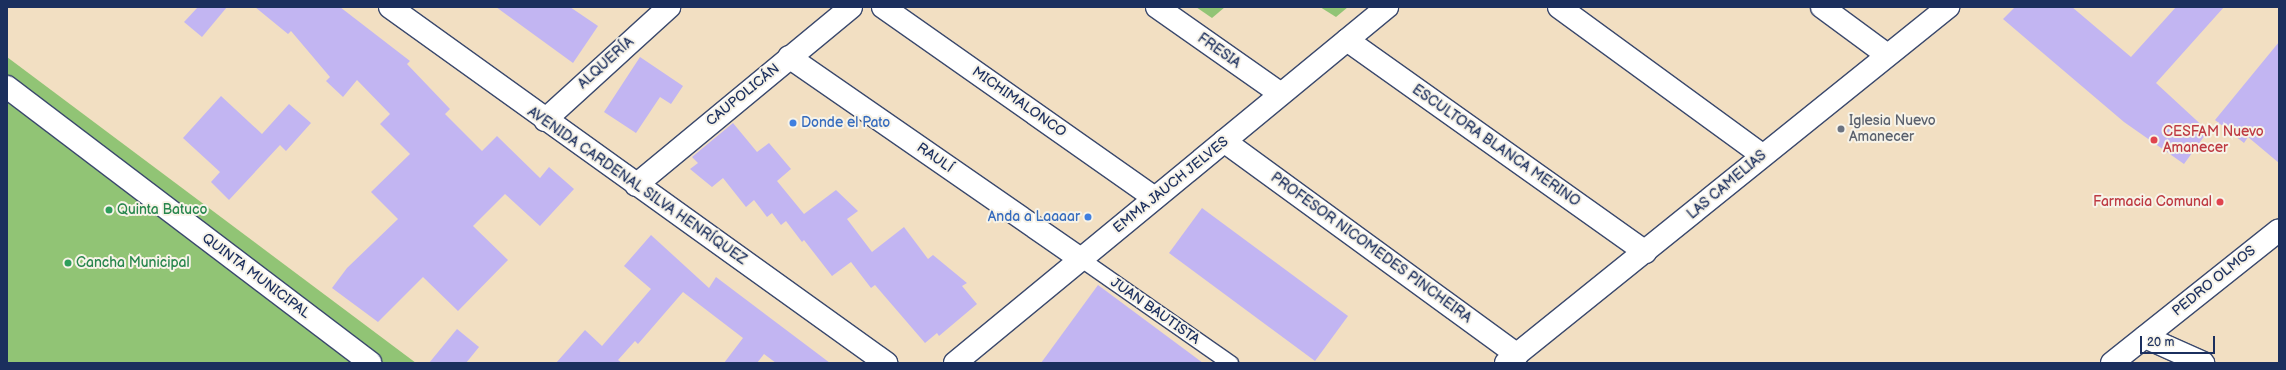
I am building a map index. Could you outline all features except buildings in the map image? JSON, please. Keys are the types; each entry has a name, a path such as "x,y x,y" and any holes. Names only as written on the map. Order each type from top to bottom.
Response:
{"street":[{"name":"ALQUERÍA","path":"545,120 669,7"},
{"name":"CAUPOLICÁN","path":"636,185 850,7"},
{"name":"MICHIMALONCO","path":"883,7 1155,198"},
{"name":"FRESIA","path":"1157,7 1281,94"},
{"name":"EMMA JAUCH JELVES","path":"955,363 1387,7"},
{"path":"1559,7 1762,155"},
{"path":"1822,7 1886,54"},
{"name":"LAS CAMELIAS","path":"1511,359 1646,252 1886,54 1948,7"},
{"name":"AVENIDA CARDENAL SILVA HENRÍQUEZ","path":"396,9 545,120 886,363"},
{"name":"ESCULTORA BLANCA MERINO","path":"1347,40 1646,252"},
{"name":"RAULÍ","path":"790,57 1081,259"},
{"name":"QUINTA MUNICIPAL","path":"7,87 370,363"},
{"name":"PROFESOR NICOMEDES PINCHEIRA","path":"1224,141 1511,359"},
{"name":"PEDRO OLMOS","path":"2112,363 2279,230"},
{"path":"2145,337 2203,363"}],"lane":[{"name":"JUAN BAUTISTA","path":"1081,259 1230,363"}],"green space":[{"path":"1196,7 1225,7 1212,18"},
{"path":"1320,7 1348,7 1336,17"},
{"name":"Quinta Batuco","path":"7,57 416,363 7,363"}],"place":[{"name":"Donde el Pato","path":"793,123"},
{"name":"Iglesia Nuevo Amanecer","path":"1841,129"},
{"name":"CESFAM Nuevo Amanecer","path":"2154,140"},
{"name":"Farmacia Comunal","path":"2220,202"},
{"name":"Quinta Batuco","path":"109,210"},
{"name":"Anda a Laaaar","path":"1088,217"},
{"name":"Cancha Municipal","path":"68,263"}]}
